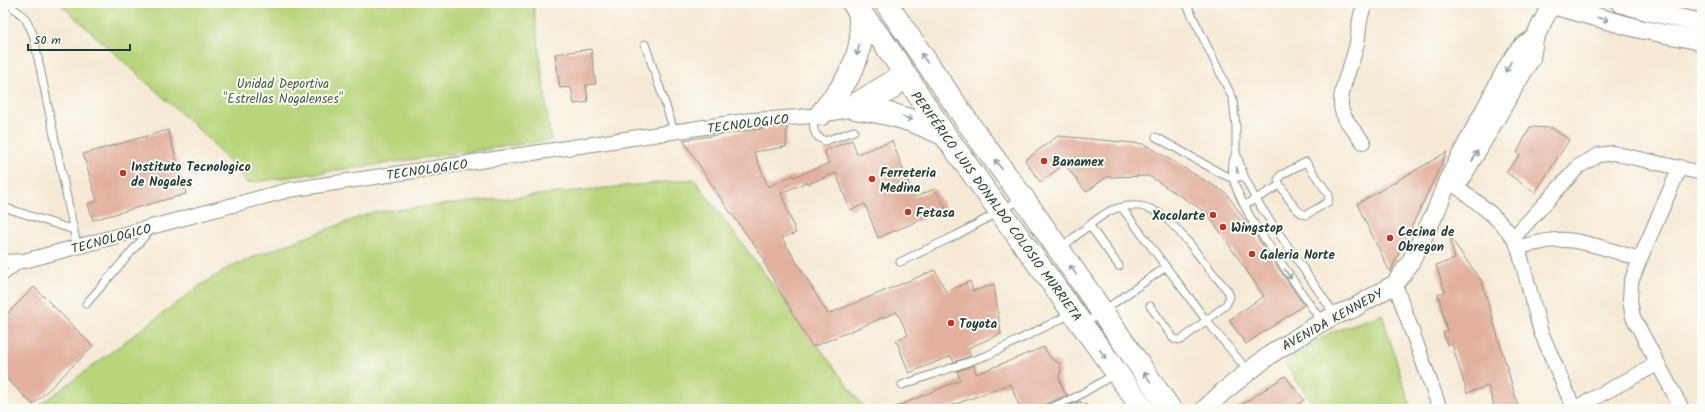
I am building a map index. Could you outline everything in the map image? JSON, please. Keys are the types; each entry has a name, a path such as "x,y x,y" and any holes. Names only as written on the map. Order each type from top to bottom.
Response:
{"main road":[{"path":"885,3 889,28 901,58 905,77 927,91 954,123 964,129 973,130"},
{"name":"PERIFÉRICO LUIS DONALDO COLOSIO MURRIETA","path":"885,3 1170,409"},
{"path":"856,7 861,37 853,69 839,92 832,112 896,114 923,124 945,135"},
{"name":"PERIFÉRICO LUIS DONALDO COLOSIO MURRIETA","path":"856,7 885,44 905,77 945,135 1143,409"}],"street":[{"path":"1363,142 1344,115 1341,106 1342,97 1356,51 1362,10 1366,3"},
{"path":"1620,3 1651,12 1702,23"},
{"path":"1551,4 1640,29 1702,41"},
{"name":"AVENIDA KENNEDY","path":"1205,409 1271,354 1329,318 1352,309 1395,284 1410,263 1436,211 1479,136 1532,58 1534,40 1551,4"},
{"name":"TECNOLOGICO","path":"3,262 24,261 289,190 675,133 751,120 832,112 893,77 905,77"},
{"path":"1516,242 1579,166 1599,155 1612,153 1702,173"},
{"path":"1680,167 1631,282 1631,306 1633,317 1682,409"},
{"path":"1452,183 1481,206 1516,242 1541,332 1574,409 1657,364"},
{"path":"1516,242 1564,240 1577,242 1640,259"},
{"path":"1395,284 1440,409"}],"lane":[{"path":"8,3 25,18 33,34 77,246"},
{"path":"1186,3 1233,99 1236,127 1236,153 1244,176 1256,200 1329,318"},
{"path":"645,44 675,133"},
{"path":"832,112 813,131 818,138 825,141 854,131"},
{"path":"1156,137 1232,178 1244,176"},
{"path":"1236,153 1232,162 1232,178 1253,222 1329,318"},
{"path":"1306,162 1329,195 1328,202 1306,215 1302,214 1298,211 1280,185 1278,180 1281,175 1306,162"},
{"path":"1245,205 1280,185"},
{"path":"900,262 957,236 1023,198"},
{"path":"1059,250 1104,214 1122,208 1140,206 1153,210 1168,218 1228,291 1230,297 1226,305 1206,320 1185,339 1177,340 1174,339 1150,306"},
{"path":"3,207 74,230"},
{"path":"1122,208 1206,320 1249,372"},
{"path":"86,304 154,226"},
{"path":"1090,226 1119,266"},
{"name":"TECNOLOGICO","path":"3,278 24,261"},
{"path":"902,385 988,355 1102,311 1166,267"},
{"path":"1048,409 1076,397 1117,373"}],"green space":[{"name":"Unidad Deportiva \"Estrellas Nogalenses\"","path":"59,3 533,3 551,140 247,183 209,139"},
{"path":"694,179 863,406 863,409 36,408 201,285 233,265 373,212"},
{"path":"1382,314 1411,409 1316,409 1284,362 1330,333"}],"building":[{"path":"591,49 596,84 586,85 588,102 574,104 571,87 560,88 555,54"},
{"path":"787,127 786,147 754,152 768,187 793,175 794,177 829,163 824,151 852,140 857,154 892,141 914,197 935,189 946,209 878,238 865,204 850,210 836,173 808,184 807,182 781,193 796,233 782,238 828,314 935,270 946,292 970,281 973,291 994,284 1001,334 968,348 971,356 954,362 951,356 909,373 896,340 908,335 897,312 812,347 763,261 765,260 725,205 683,140 766,128"},
{"path":"1530,127 1552,128 1569,140 1535,193 1506,172 1520,155 1517,153"},
{"path":"168,130 186,194 93,220 88,204 97,201 83,154"},
{"name":"Galeria Norte","path":"1058,136 1144,144 1226,193 1304,305 1246,344 1229,320 1264,296 1207,213 1149,176 1107,177 1086,192 1065,164 1040,182 1025,160"},
{"name":"Cecina de Obregon","path":"1447,152 1390,272 1357,204"},
{"path":"1450,237 1482,282 1519,409 1495,409 1488,386 1467,393 1452,344 1447,345 1443,332 1447,331 1438,294 1445,292 1436,265 1455,259"},
{"path":"34,287 93,346 33,405 3,375 3,318"},
{"path":"1044,347 1051,359 1059,363 1061,370 1059,377 1065,393 1068,395 1046,404 1043,409 1038,409 1033,406 1020,409 1011,384 942,409 891,409 960,380 957,371 974,365 976,374"},
{"path":"1285,376 1304,400 1290,409 1235,409"},
{"path":"1079,401 1094,409 1061,409 1078,402"}],"place":[{"name":"Banamex","path":"1044,161"},
{"name":"Instituto Tecnologico de Nogales","path":"123,173"},
{"name":"Ferreteria Medina","path":"872,179"},
{"name":"Fetasa","path":"908,212"},
{"name":"Xocolarte","path":"1213,215"},
{"name":"Wingstop","path":"1223,227"},
{"name":"Cecina de Obregon","path":"1390,238"},
{"name":"Galeria Norte","path":"1252,254"},
{"name":"Toyota","path":"951,323"}]}
